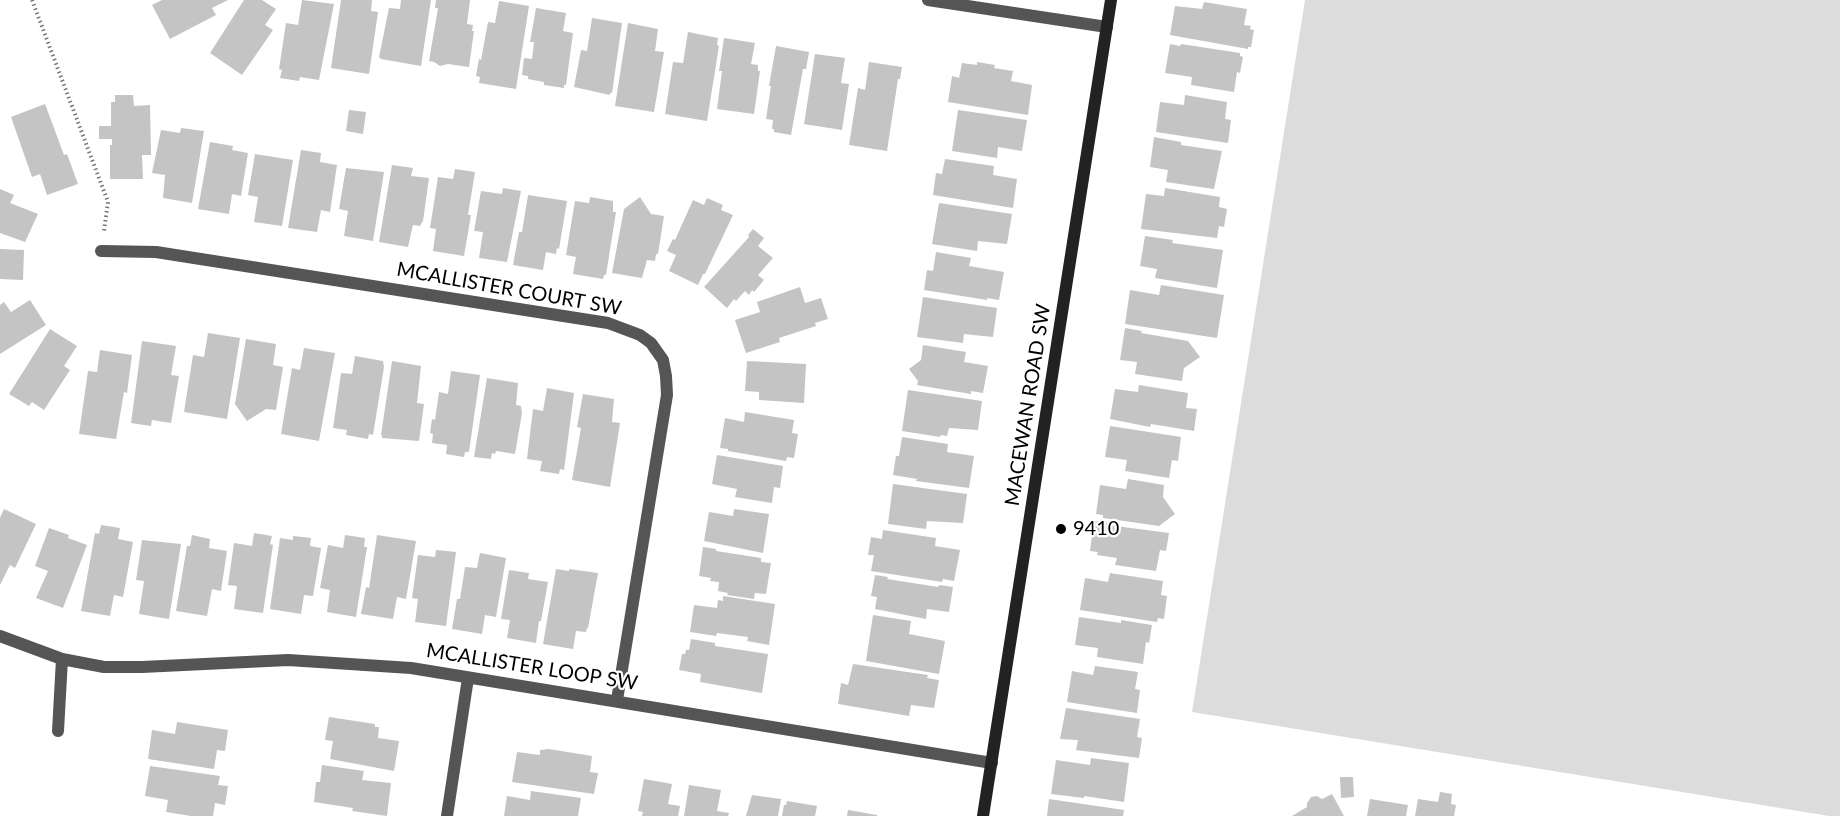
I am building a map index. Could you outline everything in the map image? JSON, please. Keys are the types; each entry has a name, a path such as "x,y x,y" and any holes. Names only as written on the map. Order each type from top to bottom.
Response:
{"street":[{"path":"928,0 1107,27"},
{"name":"MACEWAN ROAD SW","path":"983,816 1111,0"},
{"name":"MCALLISTER COURT SW","path":"101,251 156,252 608,323 640,335 651,343 663,360 667,395 617,700"},
{"name":"MCALLISTER LOOP SW","path":"0,636 62,659 114,667 223,662 322,661 411,668 992,763"},
{"path":"58,731 62,659"},
{"path":"447,816 468,678"}],"path":[{"path":"32,0 108,202 101,251"}],"shaded area":[{"path":"1305,0 1840,0 1840,816 1192,712"}],"building":[{"path":"162,0 228,0 212,8 216,15 170,39 152,5"},
{"path":"244,0 262,0 276,9 265,25 273,30 242,75 210,53"},
{"path":"302,0 334,4 319,80 300,77 299,81 280,78 282,70 279,69 286,23 298,25"},
{"path":"341,0 372,0 371,11 378,12 369,74 331,68"},
{"path":"401,0 431,0 421,66 379,57 389,8 400,9"},
{"path":"436,0 470,0 467,24 473,25 472,31 474,31 469,67 448,64 440,66 429,61 438,8 435,8"},
{"path":"499,1 529,6 516,89 479,83 480,77 476,76 488,22 495,23"},
{"path":"1204,2 1247,9 1244,25 1251,26 1250,29 1254,30 1251,47 1248,49 1170,35 1175,6 1202,9"},
{"path":"536,8 566,13 563,31 573,33 564,88 544,85 544,82 528,79 528,76 522,75 524,58 532,59 534,42 530,42"},
{"path":"592,18 622,23 610,95 574,87 581,50 587,51"},
{"path":"628,23 658,29 655,51 664,52 654,112 615,106"},
{"path":"688,32 718,38 717,45 719,46 707,121 665,114 673,62 683,63"},
{"path":"724,38 755,43 751,64 758,65 758,71 760,71 754,114 717,109"},
{"path":"1170,44 1240,53 1243,57 1240,73 1237,72 1234,92 1191,85 1192,77 1165,73"},
{"path":"776,46 809,52 806,69 803,69 791,135 774,132 773,120 766,119"},
{"path":"815,54 845,58 841,83 849,84 842,130 804,124"},
{"path":"869,62 902,67 900,79 898,79 887,151 849,145 858,88 865,90"},
{"path":"977,62 1013,71 1011,81 1032,85 1028,115 948,102 952,76 959,78 962,63 977,65"},
{"path":"115,95 133,95 134,106 150,105 151,155 142,155 143,179 110,179 112,139 99,139 99,126 111,126 111,102 115,102"},
{"path":"1185,95 1227,102 1225,119 1231,120 1228,143 1156,132 1160,102 1184,105"},
{"path":"45,104 64,155 67,154 78,184 47,195 40,174 32,177 11,117"},
{"path":"349,110 366,112 363,134 346,131"},
{"path":"958,110 1027,120 1022,151 998,147 997,158 952,151"},
{"path":"181,128 204,131 192,203 163,198 165,175 152,173 161,130 180,133"},
{"path":"1154,137 1181,142 1181,145 1222,151 1214,189 1166,182 1168,170 1150,167"},
{"path":"210,142 233,146 232,150 248,153 241,196 232,194 229,214 198,209"},
{"path":"301,150 321,153 320,162 337,165 330,212 321,210 317,232 288,228"},
{"path":"255,154 293,160 282,226 254,222 258,197 248,195"},
{"path":"945,159 994,166 993,175 1017,179 1013,208 933,195 936,173 942,174"},
{"path":"392,165 413,168 411,176 429,178 423,221 420,226 413,225 408,247 379,242"},
{"path":"346,168 384,172 373,241 344,236 348,211 339,209"},
{"path":"455,169 475,172 464,256 433,251 436,229 430,228 438,177 453,179"},
{"path":"503,188 521,191 507,262 479,258 483,232 474,231 481,191 502,194"},
{"path":"1165,188 1220,197 1219,207 1227,209 1224,227 1219,226 1217,238 1141,229 1146,194 1164,196"},
{"path":"0,189 14,195 10,203 38,214 25,242 0,233"},
{"path":"528,195 567,201 559,249 557,248 556,254 546,252 543,270 513,265 519,232 522,232"},
{"path":"590,197 613,201 613,212 616,212 606,275 603,279 573,274 576,257 566,255 575,201 589,203"},
{"path":"640,197 651,214 664,216 658,254 656,254 655,261 647,260 642,278 612,273 624,209"},
{"path":"707,198 723,205 721,210 733,215 698,285 669,271 676,255 667,251 673,239 675,240 693,200 704,205"},
{"path":"939,203 1012,214 1007,244 978,241 977,251 932,244"},
{"path":"753,229 764,238 758,246 773,258 758,275 764,280 754,292 752,290 749,295 745,291 727,308 704,287 749,237"},
{"path":"1145,236 1173,240 1172,243 1223,250 1217,288 1155,278 1157,269 1140,266"},
{"path":"0,249 24,250 23,280 0,279"},
{"path":"936,252 971,258 969,266 1004,272 999,300 924,290 927,270 933,271"},
{"path":"1161,285 1224,295 1217,338 1125,324 1130,290 1159,295"},
{"path":"800,287 805,303 821,298 828,319 815,323 816,326 779,338 780,342 746,353 735,320 760,312 757,302"},
{"path":"923,297 997,308 993,337 964,334 963,343 917,337"},
{"path":"30,300 46,325 0,354 0,305 4,302 11,312"},
{"path":"1125,328 1188,341 1200,357 1184,368 1182,381 1135,374 1137,362 1120,360"},
{"path":"50,329 77,346 64,366 70,370 44,410 32,402 29,406 9,394"},
{"path":"208,333 240,338 227,419 184,412 193,355 204,357"},
{"path":"246,339 276,344 273,365 283,367 276,410 266,409 247,421 235,404"},
{"path":"142,341 176,346 171,375 179,376 171,423 152,420 151,426 131,423"},
{"path":"923,345 966,352 964,362 988,366 983,393 971,391 971,394 917,385 918,381 909,369 921,360"},
{"path":"304,348 335,353 319,441 281,434 292,368 300,370"},
{"path":"100,350 132,355 127,393 124,392 116,439 79,434 88,371 97,372"},
{"path":"355,356 383,361 384,367 373,435 369,434 368,439 346,435 347,430 333,428 341,373 352,374"},
{"path":"392,361 421,366 417,403 424,404 419,441 382,438"},
{"path":"747,361 806,364 804,403 759,400 759,392 745,391"},
{"path":"451,371 480,375 469,452 465,452 464,457 446,454 447,445 432,443 433,434 430,433 432,419 435,420 439,392 448,394"},
{"path":"487,378 518,383 516,405 521,406 522,413 515,454 496,451 495,454 492,453 491,459 474,457"},
{"path":"1139,385 1188,393 1186,408 1197,409 1194,431 1151,424 1150,427 1110,419 1115,389 1138,392"},
{"path":"547,388 574,393 564,470 560,469 559,474 540,471 542,461 527,459 533,409 543,411"},
{"path":"908,390 982,401 978,430 949,428 947,436 941,435 940,437 902,431"},
{"path":"583,394 614,399 612,422 620,423 610,487 572,480 581,428 577,427"},
{"path":"745,412 794,420 792,433 798,434 794,458 787,457 786,461 720,448 725,418 744,422"},
{"path":"1110,426 1181,437 1178,461 1172,460 1169,478 1125,471 1127,460 1105,457"},
{"path":"902,437 948,444 947,452 974,456 969,488 916,481 917,479 893,475"},
{"path":"717,455 783,466 780,488 774,487 772,503 735,497 737,489 712,484"},
{"path":"1128,479 1164,485 1163,497 1175,514 1159,526 1103,518 1103,515 1096,514 1100,485 1126,489"},
{"path":"893,484 967,494 963,523 927,521 926,529 888,524"},
{"path":"4,509 36,524 15,568 10,565 0,585 0,518"},
{"path":"734,509 769,514 763,553 704,541 709,512 733,516"},
{"path":"1094,521 1169,533 1166,551 1160,550 1156,571 1115,565 1117,558 1097,555 1098,552 1090,551"},
{"path":"101,525 120,528 118,539 133,542 123,597 114,595 110,616 81,611 95,533 99,534"},
{"path":"49,528 87,545 63,608 36,598 48,571 35,566"},
{"path":"883,530 936,538 935,546 960,550 954,581 943,579 942,582 871,571 874,555 868,555 871,537 882,539"},
{"path":"254,533 272,536 270,544 273,545 263,613 234,609 237,586 228,585 234,543 252,546"},
{"path":"192,535 210,539 209,548 227,551 221,591 212,589 207,616 176,611 187,546 190,546"},
{"path":"345,535 365,538 364,547 367,547 356,617 327,612 330,590 320,588 328,545 343,548"},
{"path":"377,535 416,541 406,599 397,597 393,619 361,614 366,587 369,588"},
{"path":"293,536 311,538 310,546 321,548 313,596 304,595 301,614 270,609 280,538 293,540"},
{"path":"142,540 181,544 169,619 139,614 144,581 136,580"},
{"path":"703,547 761,558 761,562 771,563 766,594 755,593 754,599 727,595 728,593 718,591 719,582 699,576"},
{"path":"436,550 456,552 446,626 415,622 418,599 412,598 418,555 435,557"},
{"path":"480,553 506,558 496,617 485,615 482,634 452,629 465,567 477,568"},
{"path":"556,569 598,573 588,628 586,632 576,631 573,649 543,644"},
{"path":"509,570 529,573 528,579 548,582 536,643 507,638 510,620 501,619"},
{"path":"1110,573 1163,581 1161,595 1167,596 1164,619 1158,618 1157,622 1080,610 1085,578 1108,582"},
{"path":"875,575 938,587 939,585 953,587 949,612 927,609 926,619 875,609 877,597 871,596"},
{"path":"723,596 775,604 769,645 747,641 748,637 690,632 694,605 717,608 718,600 723,601"},
{"path":"873,615 911,621 909,634 945,641 939,674 866,661"},
{"path":"1079,617 1152,625 1149,643 1146,642 1143,664 1097,657 1098,648 1075,645"},
{"path":"691,639 715,643 715,646 768,654 762,693 700,682 701,674 679,670 682,654 689,650"},
{"path":"853,664 928,675 927,678 939,680 934,708 911,705 909,716 838,704 841,683 848,685"},
{"path":"1095,666 1138,672 1135,689 1140,690 1137,713 1067,702 1072,671 1093,675"},
{"path":"1066,708 1140,719 1137,737 1142,738 1139,758 1076,750 1078,740 1060,739"},
{"path":"329,717 375,724 375,727 379,727 378,738 399,741 394,771 330,759 333,741 325,740"},
{"path":"177,722 228,730 225,751 217,750 214,769 148,759 152,730 175,734"},
{"path":"549,749 592,756 590,772 598,773 594,794 512,782 517,752 540,755 540,750"},
{"path":"1091,758 1129,763 1124,802 1051,794 1056,760 1090,765"},
{"path":"322,765 364,771 362,780 391,783 387,816 314,802 316,782 320,782"},
{"path":"150,766 220,776 218,785 228,786 225,805 215,803 213,816 191,816 166,812 168,800 145,796"},
{"path":"1340,777 1353,777 1354,797 1341,798"},
{"path":"644,779 672,784 668,804 680,806 678,816 642,816 643,812 638,811"},
{"path":"689,785 721,790 717,811 729,813 728,816 684,816"},
{"path":"531,791 581,798 578,816 504,816 507,796 530,800"},
{"path":"1440,792 1452,794 1451,804 1456,805 1454,816 1415,816 1418,799 1438,802"},
{"path":"1332,794 1344,816 1292,816 1307,807 1311,797 1317,796 1322,799"},
{"path":"752,795 781,799 778,816 746,816"},
{"path":"1049,799 1124,810 1123,816 1047,816"},
{"path":"1370,799 1408,805 1406,816 1367,816"},
{"path":"787,801 817,806 815,816 782,816"},
{"path":"848,810 877,815 877,816 847,816"}],"place":[{"name":"9410","path":"1061,529"}]}
